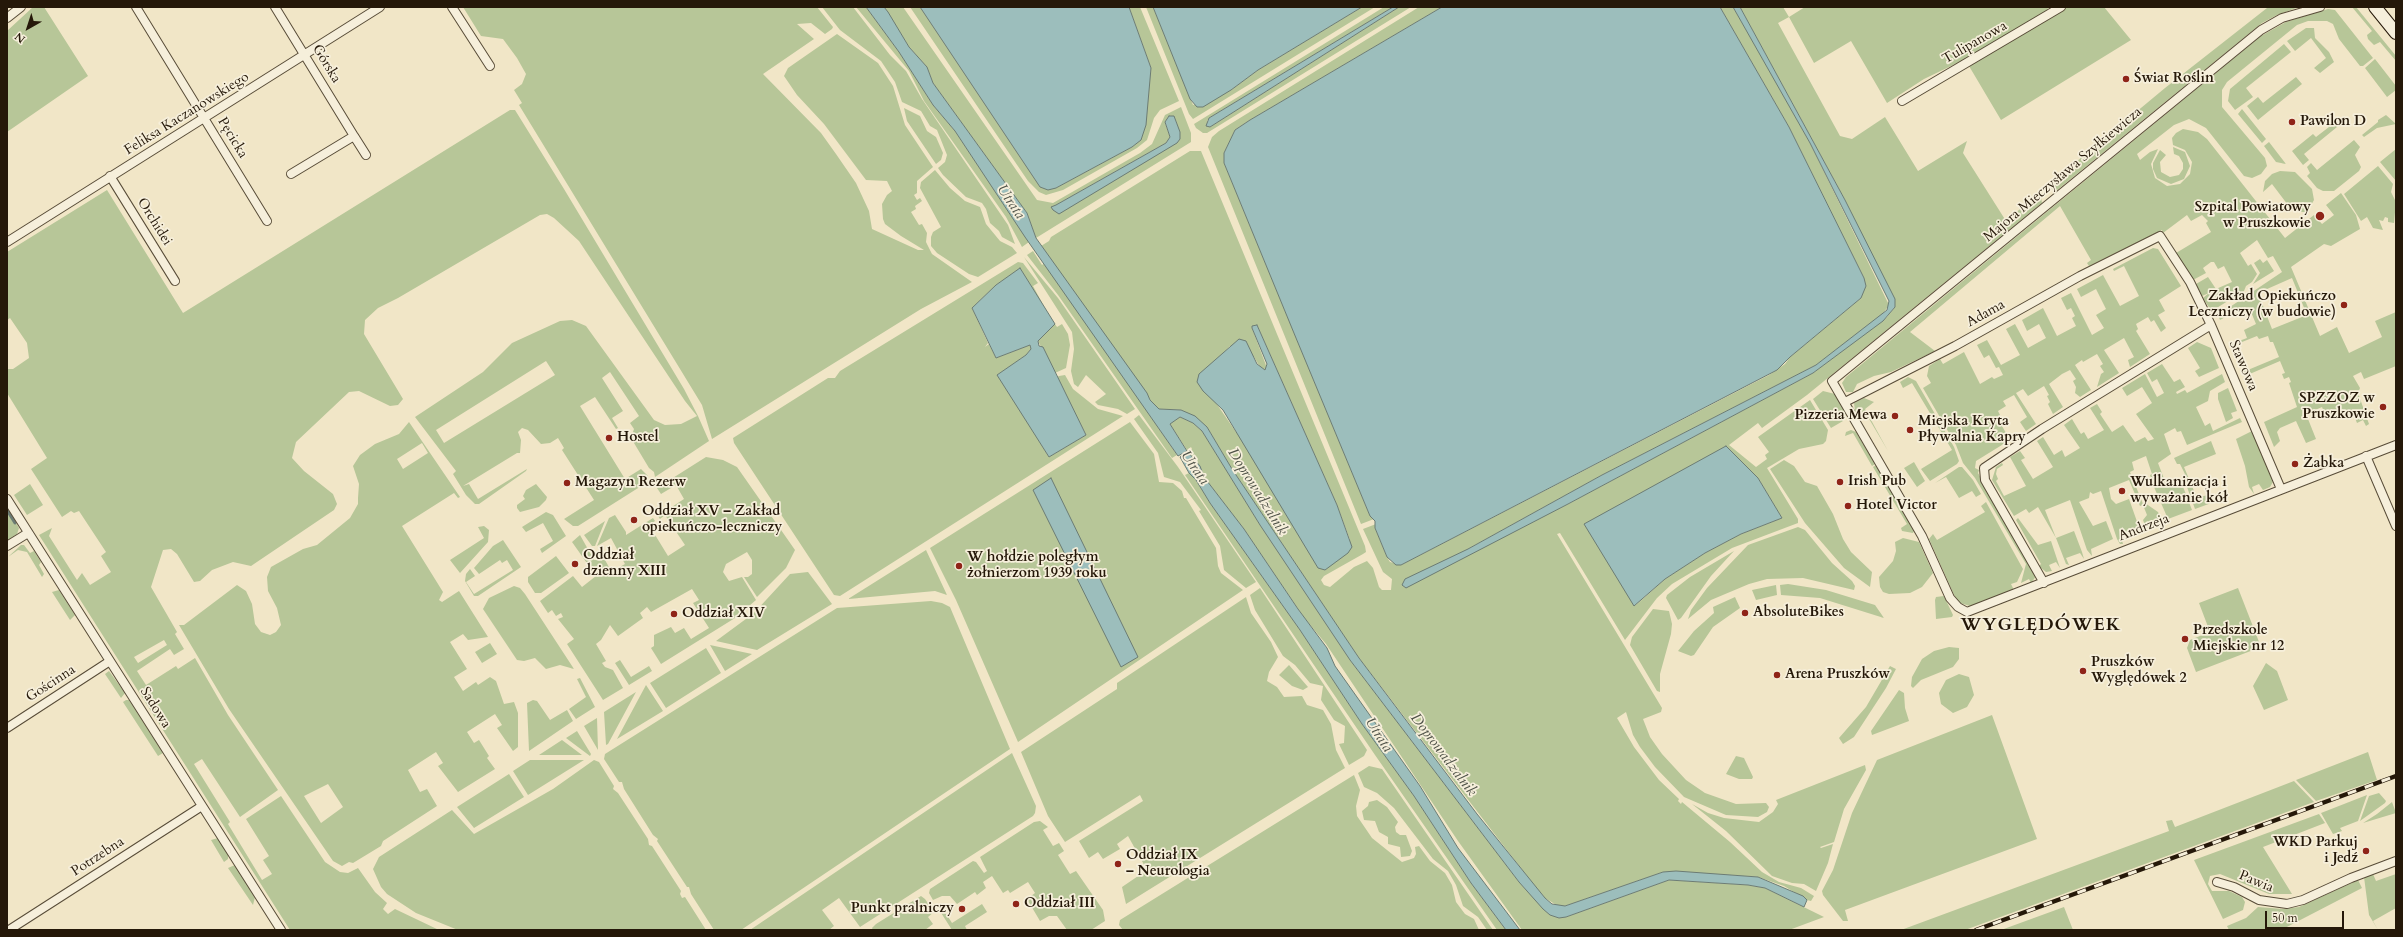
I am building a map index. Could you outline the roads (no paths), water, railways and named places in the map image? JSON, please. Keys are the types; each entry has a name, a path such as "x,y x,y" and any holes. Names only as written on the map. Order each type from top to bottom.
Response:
{"street":[{"path":"7,18 21,7"},
{"name":"Pęcicka","path":"136,7 267,221"},
{"name":"Górska","path":"275,7 366,155"},
{"name":"Feliksa Kaczanowskiego","path":"7,242 110,176 296,62 305,54 380,7"},
{"path":"452,7 490,66"},
{"name":"Tulipanowa","path":"1902,102 2061,7"},
{"name":"Majora Mieczysława Szyłkiewicza","path":"1845,402 1832,381 2261,30 2277,20 2320,7"},
{"path":"2375,7 2396,33"},
{"path":"291,174 354,136"},
{"name":"Orchidei","path":"110,176 175,281"},
{"name":"Stawowa","path":"2160,236 2190,282 2211,325 2281,489"},
{"name":"Adama","path":"1845,402 1955,346 2086,273 2160,236"},
{"path":"2044,583 1985,480 1983,470 1989,463 2042,429 2211,325"},
{"name":"Andrzeja","path":"1845,402 1922,536 1950,598 1958,607 1971,611 2044,583 2089,563 2396,445"},
{"path":"2366,456 2396,526"},
{"name":"Sadowa","path":"7,499 281,930"},
{"path":"7,546 28,533"},
{"name":"Gościnna","path":"7,728 110,661"},
{"name":"Potrzebna","path":"8,930 202,806"},
{"name":"Pawia","path":"2217,882 2234,887 2262,901 2290,904 2396,861"}],"water":[{"name":"Utrata","path":"866,7 884,7 888,12 909,47 927,67 933,83 1027,213 1036,238 1147,393 1150,400 1159,409 1181,410 1195,416 1207,427 1232,469 1359,658 1477,814 1545,898 1552,904 1565,906 1663,872 1676,871 1758,877 1803,896 1807,900 1804,907 1765,888 1748,885 1669,880 1566,917 1559,918 1550,915 1543,909 1519,882 1350,660 1260,525 1202,431 1193,423 1180,417 1170,424 1187,451 1178,456 1025,237 955,131 933,105 899,52"},
{"path":"920,7 1129,7 1151,68 1146,125 1141,140 1132,147 1056,188 1048,190 1040,187"},
{"path":"1153,7 1362,7 1258,70 1231,90 1203,107 1197,107 1190,99"},
{"path":"1393,7 1399,7 1210,127 1206,126 1209,118"},
{"path":"1442,7 1720,7 1789,127 1864,278 1866,286 1861,298 1790,357 1777,370 1401,565 1396,565 1387,557 1375,528 1375,521 1370,516 1224,163 1224,153 1235,130"},
{"path":"1733,7 1740,7 1845,200 1895,299 1895,307 1883,321 1813,373 1568,504 1406,588 1402,585 1405,579 1468,549 1602,475 1816,365 1887,310 1889,301 1810,143"},
{"path":"1169,116 1174,116 1180,132 1180,139 1177,143 1059,214 1053,210 1051,207 1166,143 1170,137 1165,122"},
{"path":"1020,268 1055,324 1038,341 1039,346 1043,347 1086,435 1049,457 997,375 1026,355 1031,349 1030,345 996,358 972,308 996,285"},
{"path":"1257,325 1337,505 1352,547 1348,553 1325,570 1318,568 1223,410 1203,391 1197,382 1199,374 1239,339 1246,341 1257,364 1265,370 1267,364 1252,328 1252,326"},
{"path":"1726,446 1758,478 1782,518 1741,534 1705,553 1665,579 1634,606 1584,524"},
{"name":"Utrata","path":"1188,452 1200,466 1204,477 1244,529 1298,609 1327,648 1335,666 1420,786 1458,848 1520,930 1506,930 1471,883 1414,796 1362,724 1300,630 1210,503 1196,480 1189,473 1180,457"},
{"path":"1051,478 1138,657 1121,667 1033,490"}],"waterway":[{"path":"7,510 15,523"}],"railway":[{"path":"1976,930 2396,776"}],"place":[{"name":"Świat Roślin","path":"2126,79"},
{"name":"Pawilon D","path":"2292,122"},
{"name":"Szpital Powiatowy w Pruszkowie","path":"2320,216"},
{"name":"Zakład Opiekuńczo Leczniczy (w budowie)","path":"2344,305"},
{"name":"SPZZOZ w Pruszkowie","path":"2383,407"},
{"name":"Pizzeria Mewa","path":"1895,416"},
{"name":"Miejska Kryta Pływalnia Kapry","path":"1910,430"},
{"name":"Hostel","path":"609,438"},
{"name":"Żabka","path":"2295,464"},
{"name":"Irish Pub","path":"1840,482"},
{"name":"Magazyn Rezerw","path":"567,483"},
{"name":"Wulkanizacja i wyważanie kół","path":"2122,491"},
{"name":"Hotel Victor","path":"1848,506"},
{"name":"Oddział XV – Zakład opiekuńczo-leczniczy","path":"634,520"},
{"name":"Oddział dzienny XIII","path":"575,564"},
{"name":"W hołdzie poległym żołnierzom 1939 roku","path":"959,566"},
{"name":"AbsoluteBikes","path":"1745,613"},
{"name":"Oddział XIV","path":"674,614"},
{"name":"Przedszkole Miejskie nr 12","path":"2185,639"},
{"name":"Pruszków Wyględówek 2","path":"2083,671"},
{"name":"Arena Pruszków","path":"1777,675"},
{"name":"WKD Parkuj i Jedź","path":"2366,851"},
{"name":"Oddział IX – Neurologia","path":"1118,864"},
{"name":"Oddział III","path":"1016,904"},
{"name":"Punkt pralniczy","path":"962,909"}],"district":[{"name":"WYGLĘDÓWEK","path":"2041,626"}],"water label":[{"name":"Doprowadzalnik","path":"1257,492"},
{"name":"Doprowadzalnik","path":"1443,755"}]}
